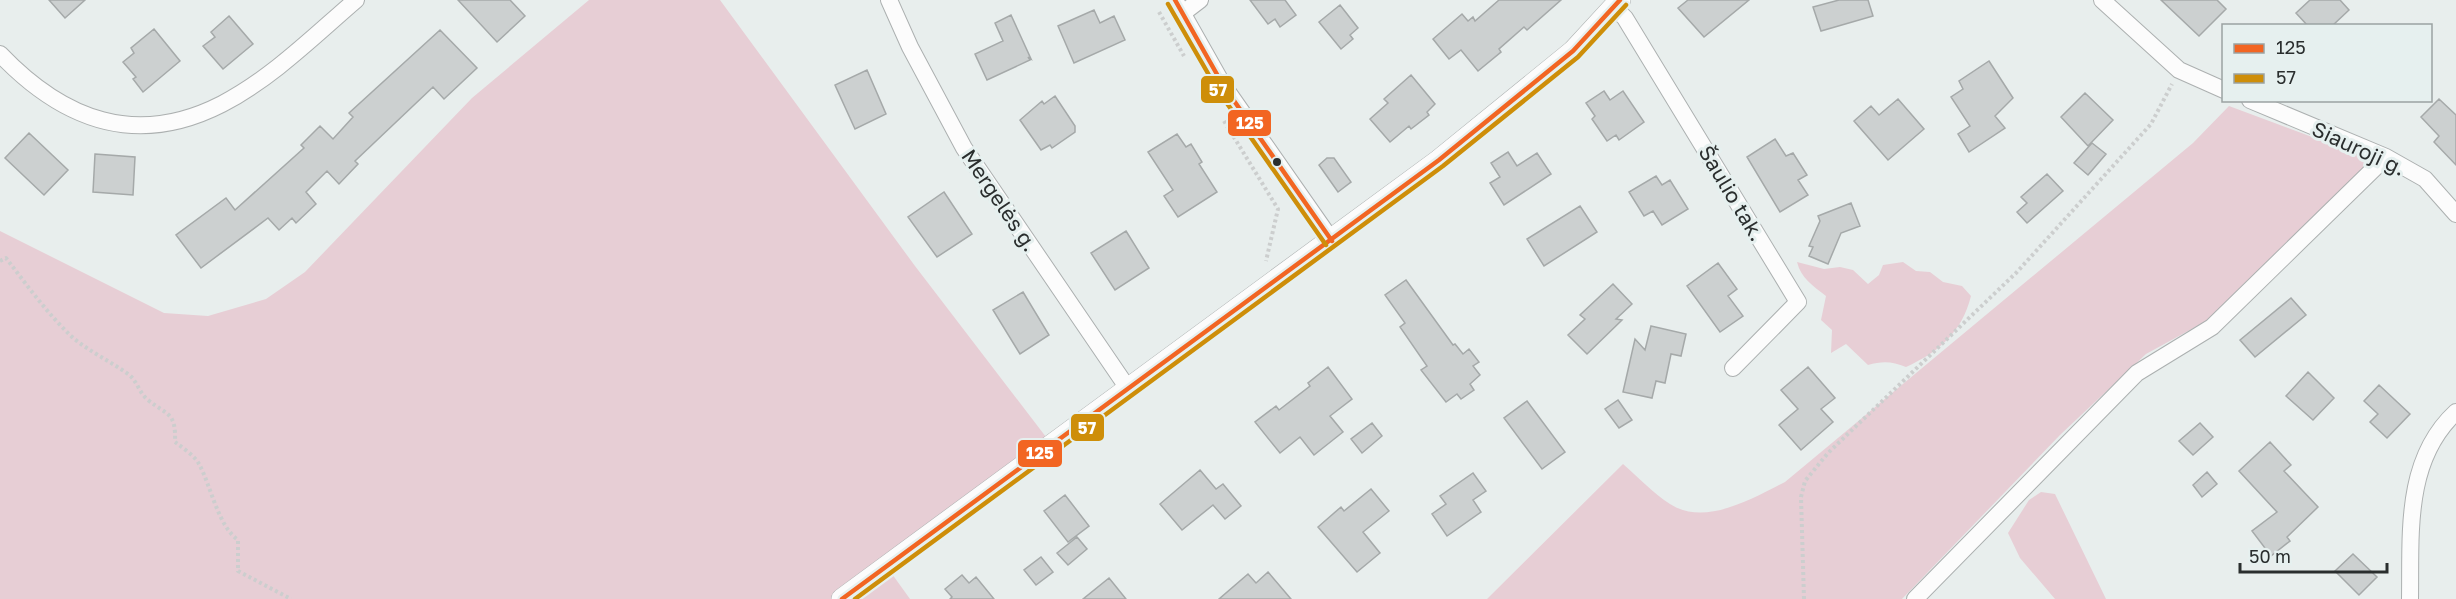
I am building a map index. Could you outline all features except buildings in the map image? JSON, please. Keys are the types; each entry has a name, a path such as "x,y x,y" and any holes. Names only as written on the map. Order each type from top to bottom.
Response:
{"street":[{"path":"0,54 26,79 68,109 120,124 163,124 201,114 243,91 270,72 356,0"},
{"name":"Mergelės g.","path":"889,0 910,47 964,148 1129,390"},
{"path":"1200,0 1179,7 1223,85 1332,241"},
{"path":"2102,0 2179,70 2222,90"},
{"path":"842,599 1332,241 1512,102 1573,51 1617,4"},
{"name":"Šaulio tak.","path":"1617,4 1798,302 1733,368"},
{"name":"Siauroji g.","path":"2255,102 2386,157 2425,179 2456,214"},
{"path":"1915,599 2137,373 2212,327 2386,157"},
{"path":"2410,599 2411,517 2419,468 2441,425 2456,412"}],"path":[{"path":"1159,10 1185,58"},
{"path":"1804,599 1802,497 1805,481 1828,453 2017,272 2151,124 2179,70"},
{"path":"1222,119 1278,209 1266,262"},
{"path":"0,261 6,258 39,300 72,336 113,366 130,375 146,398 166,411 176,424 175,442 198,462 217,507 232,536 238,540 238,571 291,599"}],"shaded area":[{"path":"589,0 720,0 915,266 1046,437 882,560 910,599 0,599 0,231 164,313 208,316 266,299 305,272 472,98"},
{"path":"2229,106 2374,160 2210,319 2146,354 2060,435 1902,599 1487,599 1623,464 1670,504 1698,513 1729,508 1785,482 2193,143"},
{"path":"1797,262 1824,269 1840,267 1853,270 1868,284 1879,275 1883,265 1903,262 1916,271 1930,272 1943,282 1962,286 1971,296 1962,320 1955,330 1929,355 1906,367 1887,362 1868,365 1846,344 1831,353 1832,330 1821,320 1826,296 1805,277"},
{"path":"2041,492 2055,494 2106,599 2055,599 2020,558 2008,533 2029,500"}],"transit line":[{"name":"125","path":"1175,0 1223,85 1332,241"},
{"name":"125","path":"842,599 1439,160 1573,51 1620,0"},
{"name":"57","path":"1168,4 1217,89 1326,245"},
{"name":"57","path":"855,599 1443,166 1578,57 1626,5"}]}
